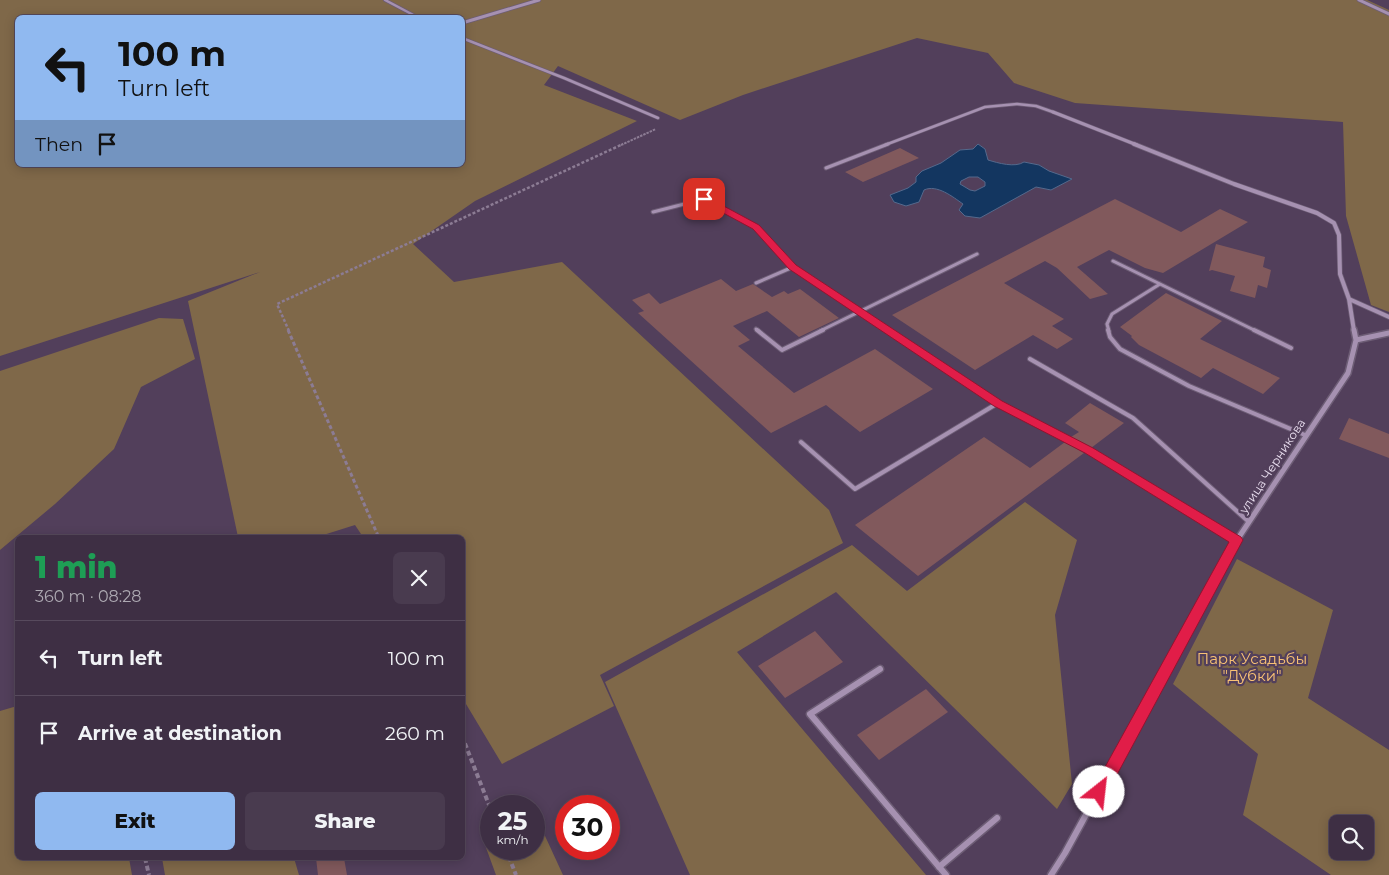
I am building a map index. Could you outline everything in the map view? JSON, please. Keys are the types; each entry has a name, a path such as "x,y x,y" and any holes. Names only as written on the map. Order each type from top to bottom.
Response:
{"street":[{"path":"465,22 539,0"},
{"path":"1359,0 1389,14"},
{"name":"улица Черникова","path":"1051,875 1065,853 1236,540 1348,373 1356,340 1349,299 1340,274 1339,234 1334,223 1317,213 1234,184 1053,112"},
{"path":"1349,299 1389,317"},
{"path":"1356,340 1389,333"},
{"path":"880,669 810,714 946,875"},
{"path":"939,867 997,818"}],"lane":[{"path":"385,0 413,15"},
{"path":"465,39 658,118"},
{"path":"826,168 985,107 1016,104 1036,106 1053,112"},
{"path":"653,212 704,199 756,227 793,267 998,403 1089,451 1236,540"},
{"path":"756,329 782,350 977,254"},
{"path":"1113,261 1291,348"},
{"path":"756,283 793,267"},
{"path":"1160,284 1112,314 1108,324 1110,336 1120,349 1189,386 1305,435"},
{"path":"1030,359 1133,418 1249,522"},
{"path":"801,442 855,489 998,403"}],"path":[{"path":"378,535 276,304 662,126 658,118"},
{"path":"465,744 485,795"},
{"path":"145,860 149,875"},
{"path":"510,860 516,875"}],"green space":[{"path":"0,0 1367,0 1389,10 1389,312 1371,305 1346,216 1343,122 1075,103 1014,83 988,53 917,38 743,95 680,120 558,66 544,85 637,121 475,201 413,244 454,282 562,262 829,510 843,543 600,675 614,706 502,764 465,702 465,535 362,535 355,525 323,535 238,535 188,301 260,272 0,356"},
{"path":"159,318 183,319 195,359 141,387 114,449 55,504 18,535 15,535 15,537 0,550 0,371"},
{"path":"1025,502 1077,540 1055,615 1072,784 1057,809 836,592 737,652 926,875 690,875 605,682 852,545 907,591"},
{"name":"Парк Усадьбы \"Дубки\"","path":"1237,559 1333,610 1308,698 1389,750 1389,875 1331,875 1243,815 1258,754 1173,684"},
{"path":"15,707 15,860 129,860 132,875 0,875 0,711"},
{"path":"545,836 563,875 496,875 491,860 545,860"},
{"path":"162,860 295,860 299,875 165,875"}],"water":[{"path":"978,144 985,149 988,160 1016,165 1024,162 1039,165 1049,171 1072,179 1051,190 1036,187 980,218 965,216 959,210 963,204 945,192 934,189 924,190 919,202 906,206 894,202 890,195 908,188 916,182 916,177 922,171 941,163 960,150 973,149","holes":["969,177 978,177 985,182 985,186 975,191 960,184 961,181"]}],"building":[{"path":"900,148 919,158 863,182 845,172"},
{"path":"1115,199 1181,232 1220,209 1248,222 1163,273 1145,268 1109,250 1077,267 1108,294 1090,299 1057,268 1045,261 1004,283 1064,319 1052,326 1073,339 1057,349 1033,335 975,370 892,315"},
{"path":"1216,244 1265,257 1263,267 1271,270 1267,288 1258,285 1255,298 1230,291 1235,276 1212,270 1209,271"},
{"path":"721,279 736,291 753,284 772,297 784,291 788,294 800,289 839,318 799,337 767,311 733,326 750,340 738,346 794,393 875,349 933,389 860,432 826,405 771,433 638,313 644,311 632,300 649,293 660,304"},
{"path":"1166,293 1222,321 1200,339 1280,378 1263,394 1213,368 1201,378 1139,345 1132,336 1120,327"},
{"path":"1090,403 1124,423 1091,448 1071,437 1079,432 1065,423"},
{"path":"1349,418 1389,434 1389,458 1339,439"},
{"path":"984,437 1030,468 1065,442 1084,453 918,576 855,525"},
{"path":"815,631 843,662 785,698 758,666"},
{"path":"926,689 948,712 879,760 857,735"},
{"path":"316,860 344,860 347,875 318,875"}],"route":[{"path":"704,199 756,227 793,267 998,403 1089,451 1236,540 1099,792"}]}
